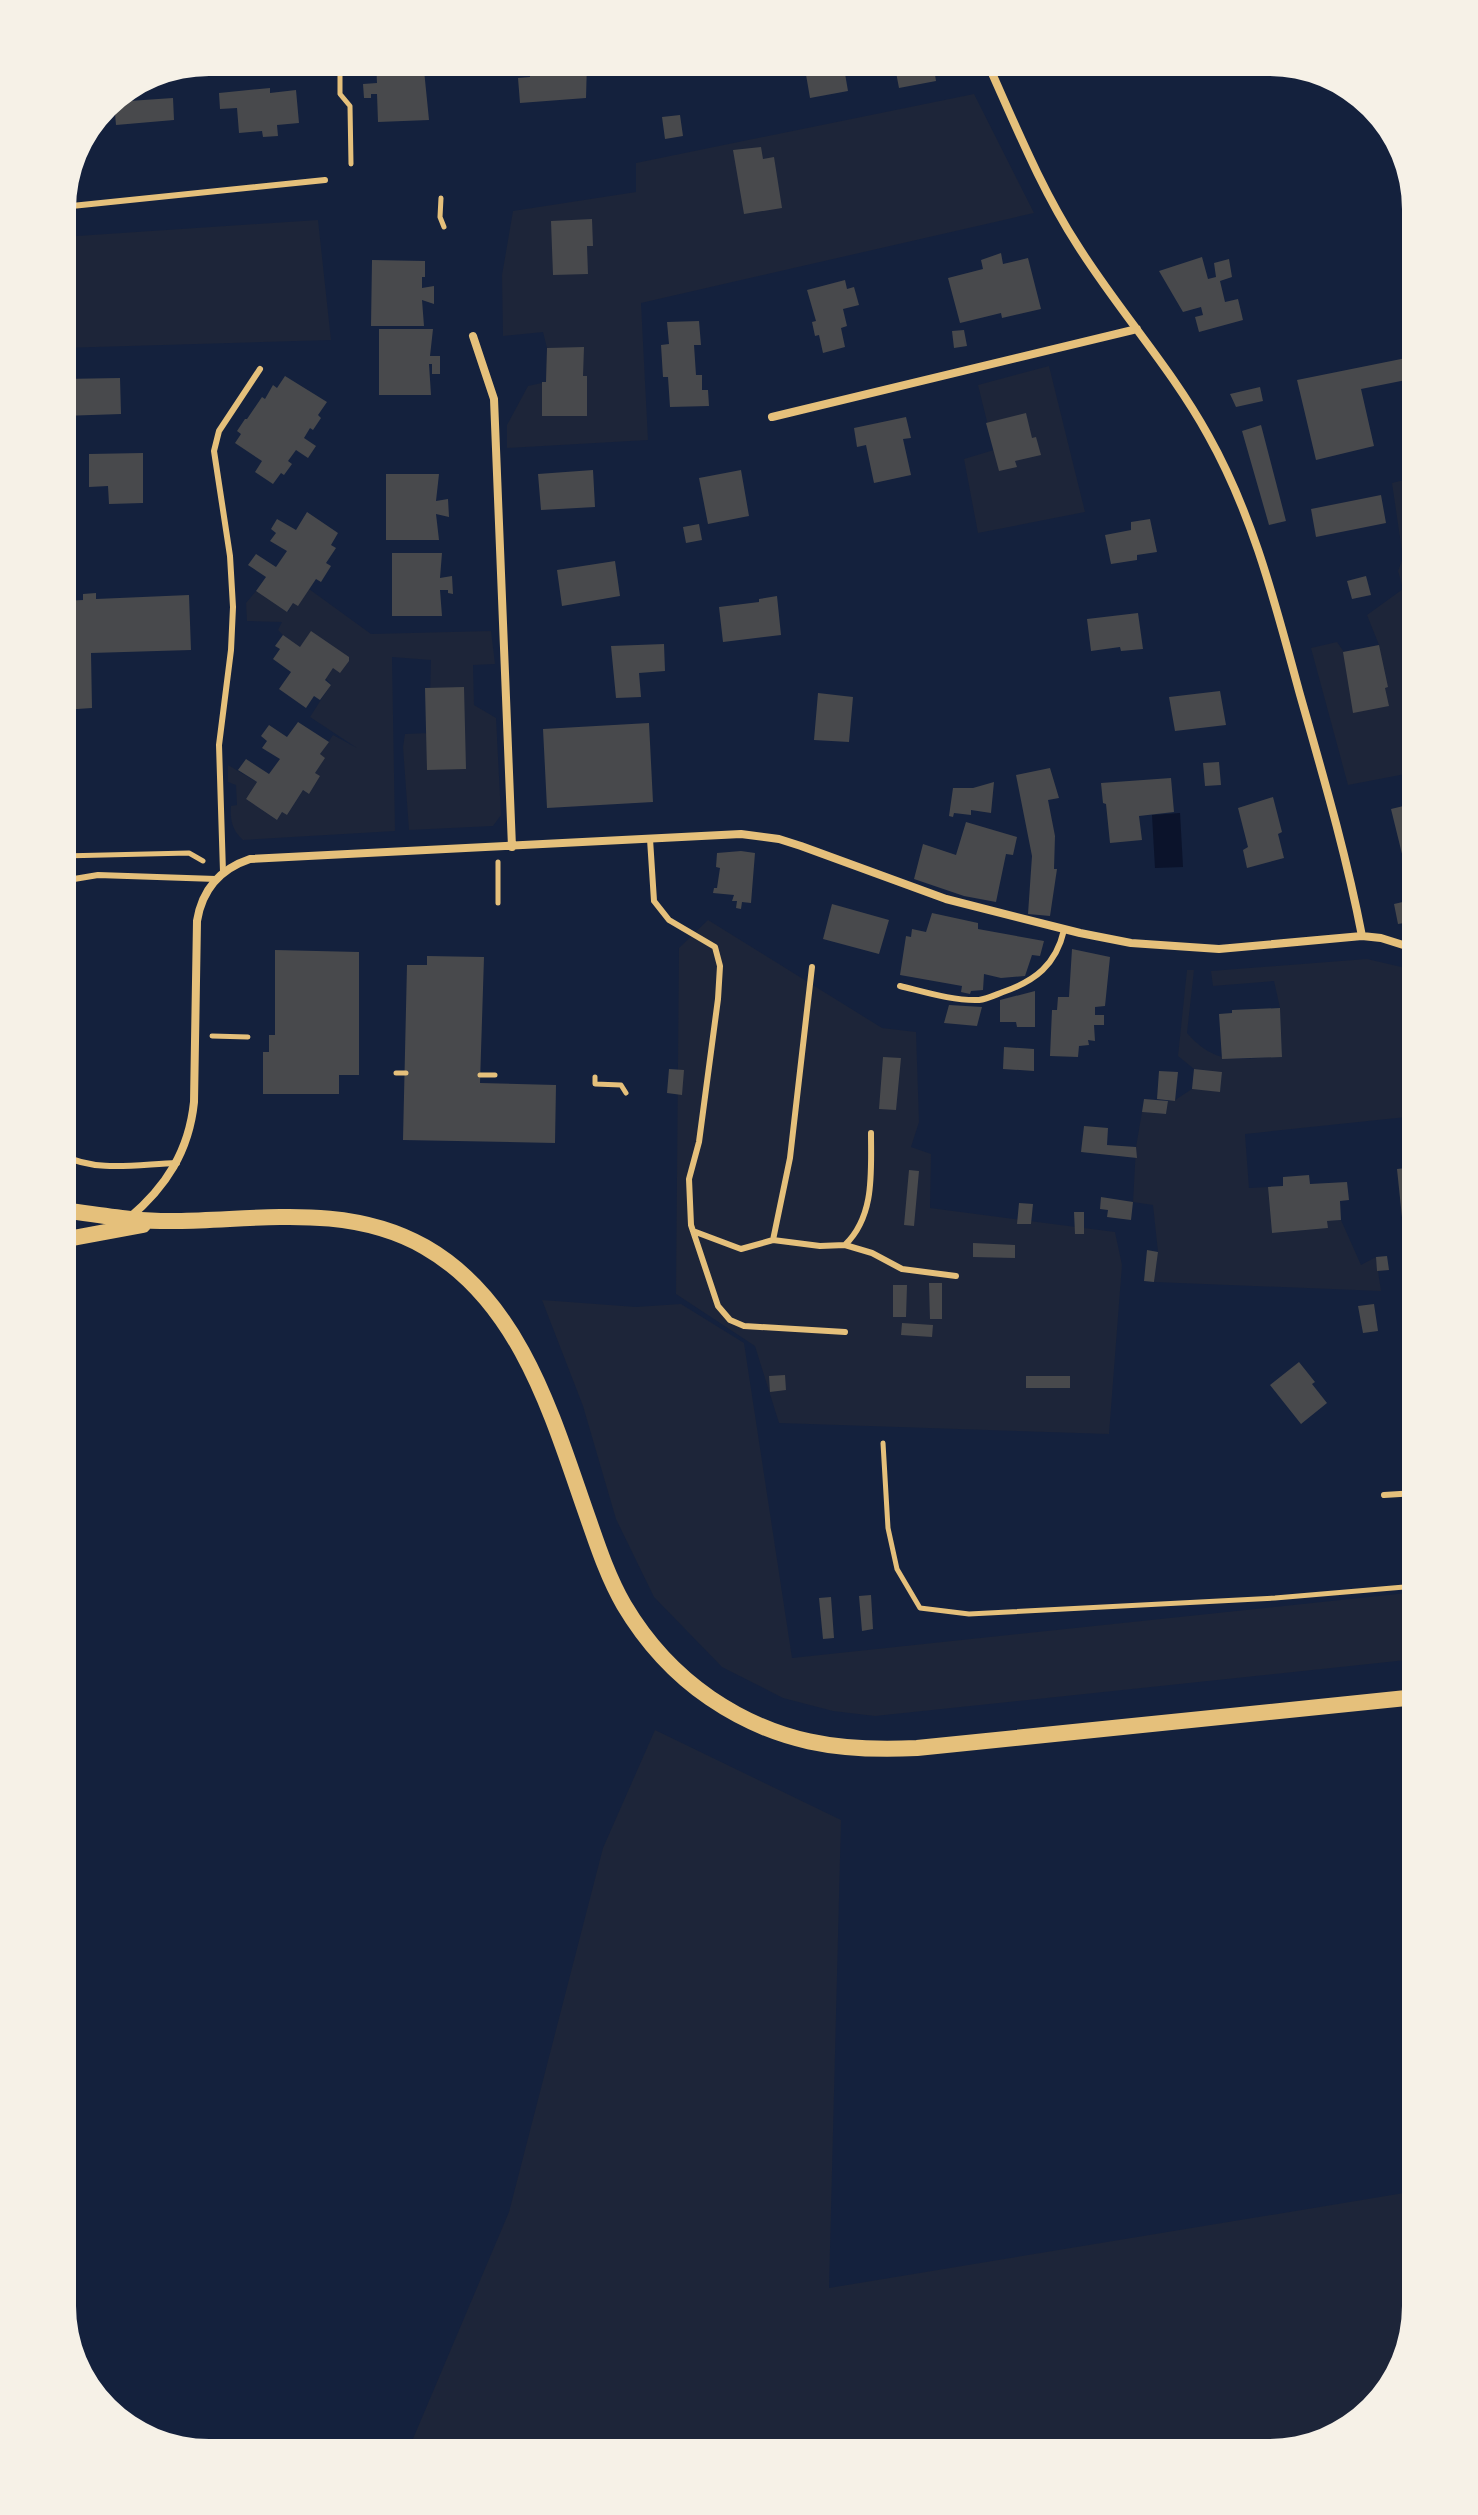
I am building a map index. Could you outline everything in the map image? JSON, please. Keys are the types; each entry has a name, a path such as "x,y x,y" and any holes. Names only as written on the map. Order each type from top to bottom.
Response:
{"main road":[{"path":"76,1212 164,1221 312,1216 346,1219 405,1237 463,1274 491,1303 524,1356 544,1398 610,1577 639,1627 656,1650 698,1689 747,1720 774,1731 830,1747 902,1749 1402,1698"},
{"path":"76,1237 164,1221"}],"street":[{"path":"994,76 1061,217 1088,262 1170,374 1209,436 1248,520 1315,744 1349,871 1362,936"},
{"path":"772,417 1137,329"},
{"path":"473,336 494,399 512,847"},
{"path":"129,1218 155,1194 177,1163 187,1139 193,1115 197,921 205,895 220,876 240,862 260,858 741,834 779,839 946,899 1064,930 1131,943 1183,948 1250,947 1362,936 1402,945"}],"lane":[{"path":"76,206 325,180"},
{"path":"76,878 220,876 219,745 233,607 230,556 214,451 219,431 260,369"},
{"path":"650,839 654,901 669,920 715,947 720,966 699,1142 689,1179 693,1231 718,1306 730,1320 744,1326 845,1332"},
{"path":"900,986 957,999 982,1000 1024,985 1042,972 1062,941 1064,930"},
{"path":"773,1240 790,1158 812,967"},
{"path":"845,1245 858,1232 867,1207 871,1179 871,1133"},
{"path":"76,1160 103,1166 177,1163"},
{"path":"693,1231 741,1249 773,1240 820,1246 845,1245 872,1253 902,1269 956,1276"},
{"path":"1384,1495 1402,1494"}],"path":[{"path":"340,76 340,94 350,106 351,164"},
{"path":"441,198 440,217 444,227"},
{"path":"76,856 189,853 220,876"},
{"path":"498,869 498,903"},
{"path":"195,1035 248,1037"},
{"path":"396,1073 406,1073"},
{"path":"480,1075 495,1075"},
{"path":"595,1077 595,1084 621,1085 626,1093"},
{"path":"883,1443 888,1528 897,1569 920,1608 969,1614 1275,1598 1402,1587"}],"shaded area":[{"path":"974,94 1034,213 641,303 648,440 507,448 507,425 528,386 546,382 547,348 543,332 503,336 502,275 513,211 636,192 636,163"},
{"path":"318,220 331,340 76,348 76,236"},
{"path":"1049,366 1085,512 978,533 964,459 994,450 978,385"},
{"path":"1402,480 1402,551 1392,483"},
{"path":"1402,561 1402,585 1398,571"},
{"path":"309,589 371,634 491,631 495,664 473,665 474,705 496,718 501,815 493,826 409,830 403,747 405,734 429,733 431,660 392,657 395,831 243,840 239,836 231,820 231,806 237,805 236,785 228,782 228,765 257,782 246,799 277,820 282,812 287,815 303,790 309,794 309,770 333,735 357,748 310,717 331,684 278,630 282,622 247,621 246,603 256,591 288,612"},
{"path":"1402,590 1402,775 1348,785 1311,648 1337,642 1344,652 1379,645 1367,615"},
{"path":"1180,813 1183,867 1155,868 1152,815"},
{"path":"708,920 882,1028 916,1032 919,1122 911,1147 931,1154 930,1208 1115,1232 1122,1265 1109,1434 779,1423 755,1346 676,1294 679,948"},
{"path":"1367,959 1402,967 1402,1117 1245,1134 1249,1188 1268,1187 1272,1233 1327,1228 1327,1221 1341,1220 1361,1265 1376,1257 1381,1291 1154,1282 1158,1252 1153,1205 1133,1202 1136,1147 1142,1112 1166,1114 1168,1101 1192,1089 1220,1091 1222,1072 1194,1069 1178,1056 1187,970 1194,970 1187,1033 1198,1044 1209,1052 1230,1058 1282,1056 1280,1008 1274,981 1213,986 1211,971"},
{"path":"542,1300 636,1307 681,1304 744,1343 792,1658 1402,1593 1402,1660 875,1716 833,1711 783,1698 722,1667 654,1597 616,1519 583,1406"},
{"path":"655,1730 841,1820 829,2288 1402,2193 1401,2324 1392,2357 1375,2387 1350,2412 1328,2425 1312,2432 1269,2439 413,2439 509,2212 603,1848"}],"building":[{"path":"377,76 425,76 429,120 378,122 377,94 364,98 363,84 377,83"},
{"path":"587,76 586,98 520,103 518,78"},
{"path":"806,76 845,76 848,91 810,98"},
{"path":"897,76 935,76 936,81 899,88"},
{"path":"270,88 270,93 296,90 299,123 277,125 278,136 263,137 262,131 239,133 237,108 220,109 219,93"},
{"path":"173,98 174,120 116,125 115,115 132,101"},
{"path":"680,115 683,136 665,139 662,117"},
{"path":"761,147 763,159 774,157 782,208 744,214 733,150"},
{"path":"592,219 593,246 587,246 588,274 553,275 551,221"},
{"path":"1001,253 1003,264 1028,258 1041,309 1002,318 1001,313 960,323 948,278 983,269 981,260"},
{"path":"1202,257 1208,279 1216,277 1214,263 1229,259 1232,277 1220,281 1225,302 1238,299 1243,320 1199,332 1195,317 1203,315 1201,307 1183,312 1159,271"},
{"path":"372,260 425,261 422,288 434,286 434,304 422,300 424,326 371,326"},
{"path":"845,280 847,289 854,287 859,305 843,309 847,326 841,328 845,347 823,353 819,335 815,336 812,322 816,321 807,290"},
{"path":"699,321 701,345 694,345 696,375 702,375 702,390 708,390 709,406 670,407 668,377 663,377 661,345 669,344 667,322"},
{"path":"379,329 433,329 430,356 440,356 440,374 432,374 432,364 429,364 431,395 379,395"},
{"path":"964,330 967,346 954,348 952,331"},
{"path":"584,347 587,416 542,416 542,382 546,382 547,348"},
{"path":"1402,359 1402,381 1361,389 1374,446 1316,460 1297,380"},
{"path":"285,376 327,402 318,415 321,418 304,438 316,446 308,458 296,450 288,461 292,464 273,484 255,472 262,461 235,443 241,434 237,431 245,419 262,397 265,399 273,385 277,388"},
{"path":"120,378 121,414 76,416 76,379"},
{"path":"1260,387 1263,401 1236,407 1230,394"},
{"path":"1026,413 1032,438 1036,437 1041,455 1015,461 1017,467 999,471 986,423"},
{"path":"906,417 911,438 903,439 911,475 874,483 866,445 857,447 854,428"},
{"path":"1261,425 1286,521 1269,525 1242,431"},
{"path":"143,453 143,503 109,504 108,486 89,487 89,454"},
{"path":"593,470 595,507 541,510 538,474"},
{"path":"741,470 749,516 708,524 699,478"},
{"path":"386,474 439,474 436,501 448,499 449,517 436,514 439,540 386,540"},
{"path":"1381,495 1386,523 1316,537 1311,509"},
{"path":"307,512 338,533 331,545 336,548 326,563 331,566 321,582 316,579 298,606 293,603 287,612 256,591 266,577 248,565 256,554 276,567 287,551 270,541 276,533 271,529 277,519 296,530"},
{"path":"1150,519 1157,552 1137,555 1137,560 1111,564 1105,535 1131,530 1131,522"},
{"path":"699,524 702,540 686,543 683,527"},
{"path":"392,553 442,553 440,578 452,576 453,594 440,590 442,616 392,616"},
{"path":"615,561 620,596 562,606 557,570"},
{"path":"1366,576 1371,595 1352,599 1347,581"},
{"path":"96,593 96,599 189,595 191,650 91,653 92,708 76,709 76,600 83,600 83,594"},
{"path":"777,596 781,635 723,642 719,607 759,602 759,599"},
{"path":"1138,613 1143,649 1121,651 1120,647 1091,651 1087,619"},
{"path":"311,631 349,657 349,661 340,673 333,668 325,680 331,685 320,700 314,696 306,708 279,689 291,672 273,659 280,649 275,646 283,635 300,647"},
{"path":"664,644 665,671 639,673 641,697 616,698 611,646"},
{"path":"1379,645 1389,706 1353,713 1343,652"},
{"path":"464,687 466,769 427,770 425,688"},
{"path":"1220,691 1226,725 1175,731 1169,697"},
{"path":"818,693 853,697 849,742 814,740"},
{"path":"298,722 329,742 320,754 325,758 315,773 320,776 309,794 303,790 287,815 282,812 277,820 246,799 257,782 238,770 246,759 269,774 280,759 262,748 267,741 261,736 269,725 287,737"},
{"path":"649,723 653,802 547,808 543,729"},
{"path":"1219,762 1221,785 1205,786 1203,763"},
{"path":"1050,768 1059,798 1048,800 1055,836 1054,869 1057,869 1050,916 1028,914 1032,856 1016,775"},
{"path":"1171,778 1174,812 1139,816 1142,840 1110,843 1101,783"},
{"path":"994,782 991,813 971,810 971,815 954,813 953,817 949,816 953,788 973,788"},
{"path":"1273,797 1282,832 1278,834 1284,858 1247,868 1243,850 1248,847 1238,808"},
{"path":"1402,806 1402,854 1391,809"},
{"path":"966,822 1017,837 1013,855 1006,854 996,902 964,896 914,879 923,844 956,855"},
{"path":"717,853 755,853 751,903 742,902 741,909 736,908 737,901 732,901 734,895 713,893 717,888 720,868 716,867"},
{"path":"1402,902 1402,923 1398,924 1394,904"},
{"path":"832,904 889,920 879,954 823,939"},
{"path":"932,913 978,923 978,929 1044,941 1040,956 1032,955 1025,976 1001,978 984,974 983,990 971,991 970,994 961,992 962,986 900,975 906,936 911,937 912,929 926,932"},
{"path":"1072,949 1110,957 1105,1006 1095,1007 1095,1015 1104,1015 1104,1025 1094,1025 1095,1041 1088,1040 1089,1045 1079,1046 1078,1057 1050,1056 1052,1010 1057,1010 1058,997 1069,997"},
{"path":"275,950 359,952 359,1075 339,1075 339,1094 263,1094 263,1052 269,1052 269,1035 275,1035"},
{"path":"427,956 484,957 480,1083 556,1085 555,1143 403,1140 407,965 427,965"},
{"path":"1035,991 1035,1027 1017,1027 1016,1022 1000,1022 1000,1000"},
{"path":"949,1005 982,1007 977,1026 944,1023"},
{"path":"1280,1008 1282,1057 1222,1059 1219,1014 1232,1013 1232,1010"},
{"path":"1004,1047 1034,1049 1034,1071 1003,1069"},
{"path":"883,1057 901,1058 896,1110 879,1109"},
{"path":"669,1069 684,1070 682,1095 667,1093"},
{"path":"1194,1069 1222,1072 1220,1092 1192,1089"},
{"path":"1159,1071 1178,1072 1175,1101 1157,1099"},
{"path":"1144,1099 1168,1101 1166,1114 1142,1112"},
{"path":"1084,1126 1108,1128 1107,1145 1136,1147 1137,1158 1081,1152"},
{"path":"1402,1168 1402,1217 1397,1169"},
{"path":"909,1170 919,1171 914,1226 904,1225"},
{"path":"1309,1175 1310,1184 1347,1182 1349,1200 1340,1201 1341,1220 1327,1221 1328,1228 1272,1233 1268,1187 1283,1186 1283,1177"},
{"path":"1101,1197 1133,1202 1131,1220 1107,1217 1108,1210 1100,1209"},
{"path":"1019,1203 1033,1204 1031,1224 1017,1224"},
{"path":"1074,1212 1084,1212 1084,1234 1075,1234"},
{"path":"973,1243 1015,1245 1015,1258 973,1257"},
{"path":"1147,1250 1158,1252 1154,1282 1144,1281"},
{"path":"1387,1256 1389,1270 1377,1271 1376,1257"},
{"path":"929,1283 942,1283 942,1319 930,1319"},
{"path":"893,1285 907,1285 906,1317 893,1317"},
{"path":"1374,1304 1378,1331 1363,1333 1358,1306"},
{"path":"902,1323 933,1325 932,1337 901,1335"},
{"path":"1299,1362 1327,1403 1301,1424 1270,1385"},
{"path":"785,1375 786,1390 770,1392 769,1376"},
{"path":"1026,1376 1070,1376 1070,1388 1026,1388"},
{"path":"871,1595 873,1629 862,1631 859,1596"},
{"path":"831,1597 834,1638 823,1639 819,1598"}]}
